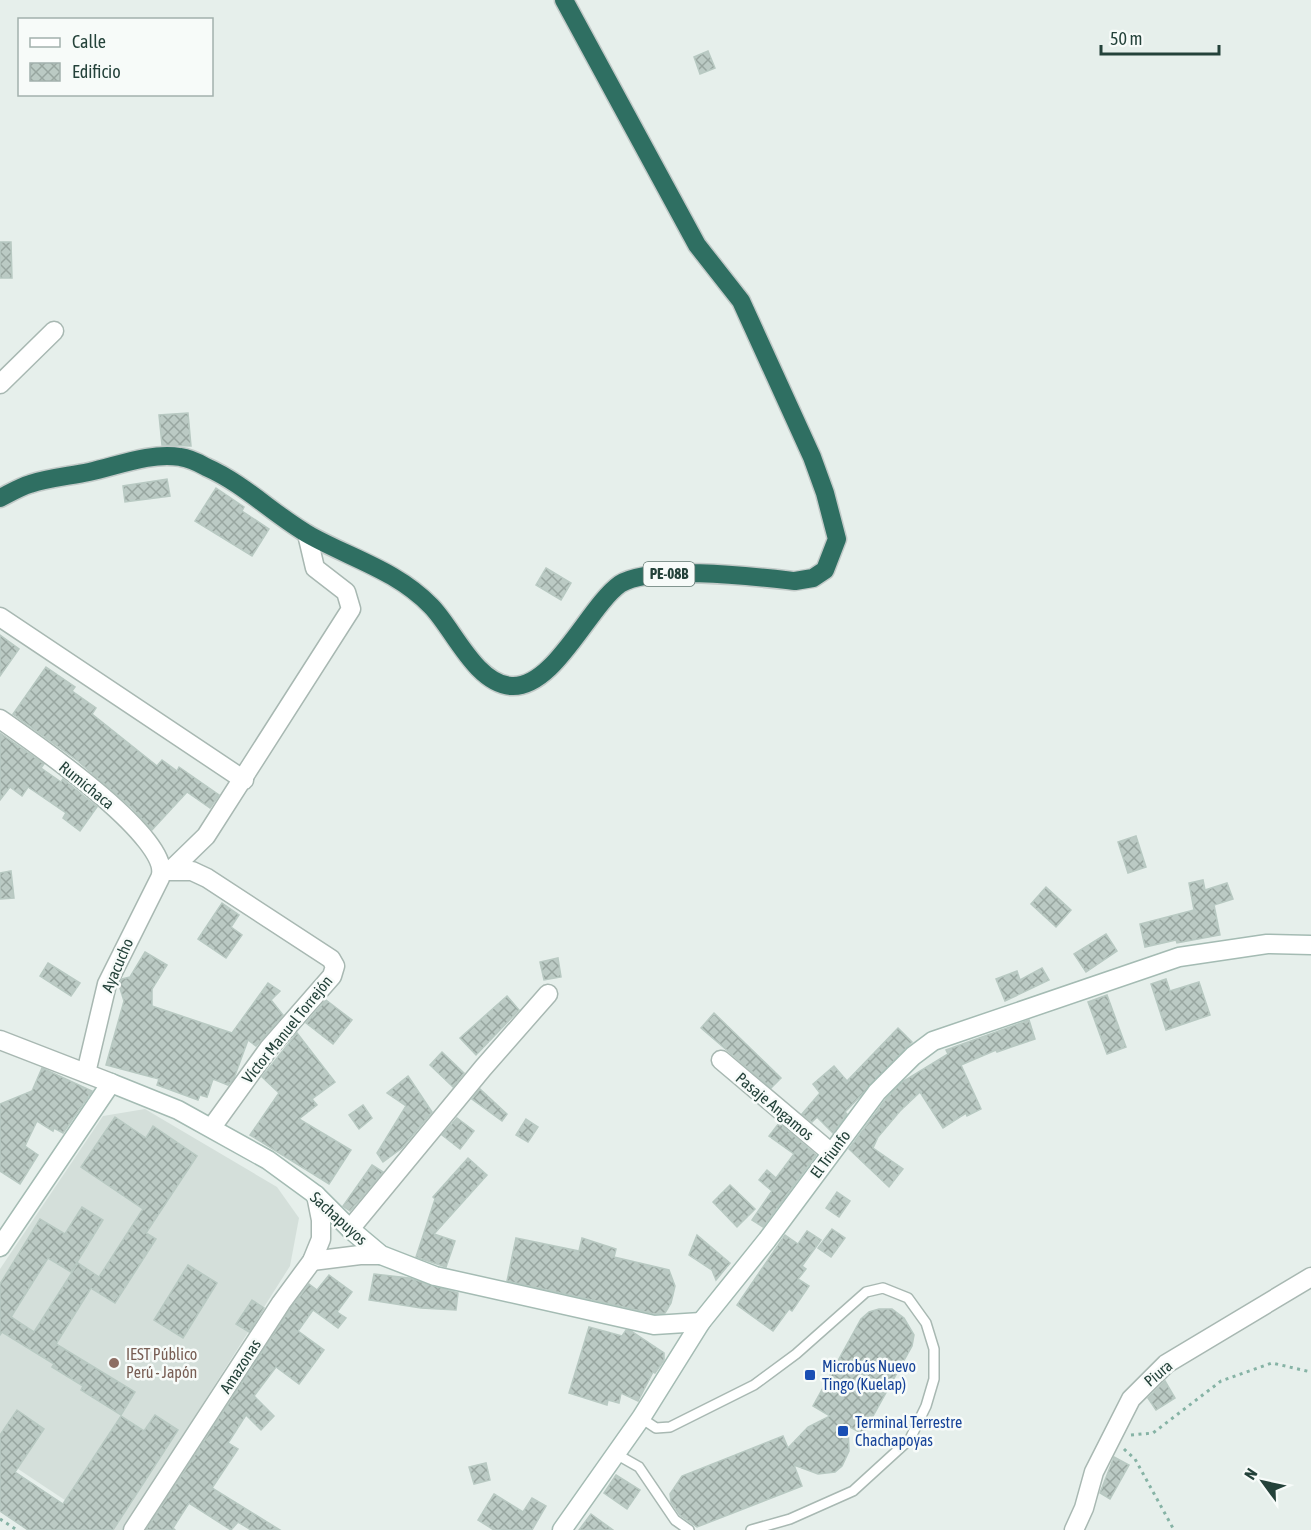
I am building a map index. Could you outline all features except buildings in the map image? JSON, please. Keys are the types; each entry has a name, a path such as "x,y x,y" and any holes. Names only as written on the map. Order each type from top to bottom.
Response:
{"highway":[{"name":"PE-08B","path":"0,498 30,484 150,458 180,457 217,472 308,534 381,568 410,586 433,608 473,662 492,679 511,686 533,682 553,663 598,605 621,584 642,576 671,574 795,580 813,578 825,570 834,553 837,539 825,493 741,302 697,245 564,0"}],"street":[{"path":"0,384 54,331"},
{"name":"Ayacucho","path":"86,1074 107,984 165,868 206,836 244,780 351,609 346,592 315,568 308,534"},
{"path":"0,617 244,780"},
{"name":"Rumichaca","path":"0,719 103,795 132,824 165,868"},
{"name":"Víctor Manuel Torrejón","path":"165,868 192,871 207,878 331,959 335,966 332,976 269,1048 212,1127"},
{"name":"El Triunfo","path":"562,1530 641,1418 701,1322 767,1240 830,1152 877,1092 913,1056 933,1041 1135,970 1179,957 1227,948 1267,944 1311,945"},
{"path":"350,1229 483,1068 548,994"},
{"name":"Sachapuyos","path":"0,1040 111,1083 212,1127 268,1160 316,1195 381,1256 435,1276 654,1325 701,1322"},
{"name":"Pasaje Angamos","path":"722,1060 830,1152"},
{"path":"0,1247 111,1083"},
{"name":"Amazonas","path":"133,1530 281,1303 312,1261 321,1239 321,1220 316,1195"},
{"path":"312,1261 360,1255 381,1256"},
{"name":"Piura","path":"1074,1530 1084,1508 1094,1472 1131,1399 1166,1364 1311,1277"}],"lane":[{"path":"641,1418 656,1428 670,1428 754,1385 796,1354 866,1292 883,1288 908,1298 926,1323 934,1348 934,1379 926,1406 910,1439 853,1491 790,1519 751,1530"},
{"path":"615,1454 639,1467 675,1520 690,1530"}],"path":[{"path":"1112,1437 1153,1433 1221,1381 1272,1363 1311,1372"},
{"path":"1112,1437 1135,1459 1174,1530"},
{"path":"0,1519 17,1530"}],"shaded area":[{"name":"IEST Público Perú - Japón","path":"145,1109 277,1187 299,1218 290,1266 123,1530 110,1530 0,1457 0,1269 103,1116"}],"place":[{"name":"IEST Público Perú - Japón","path":"114,1363"},
{"name":"Microbús Nuevo Tingo (Kuelap)","path":"810,1375"},
{"name":"Terminal Terrestre Chachapoyas","path":"843,1431"}]}
